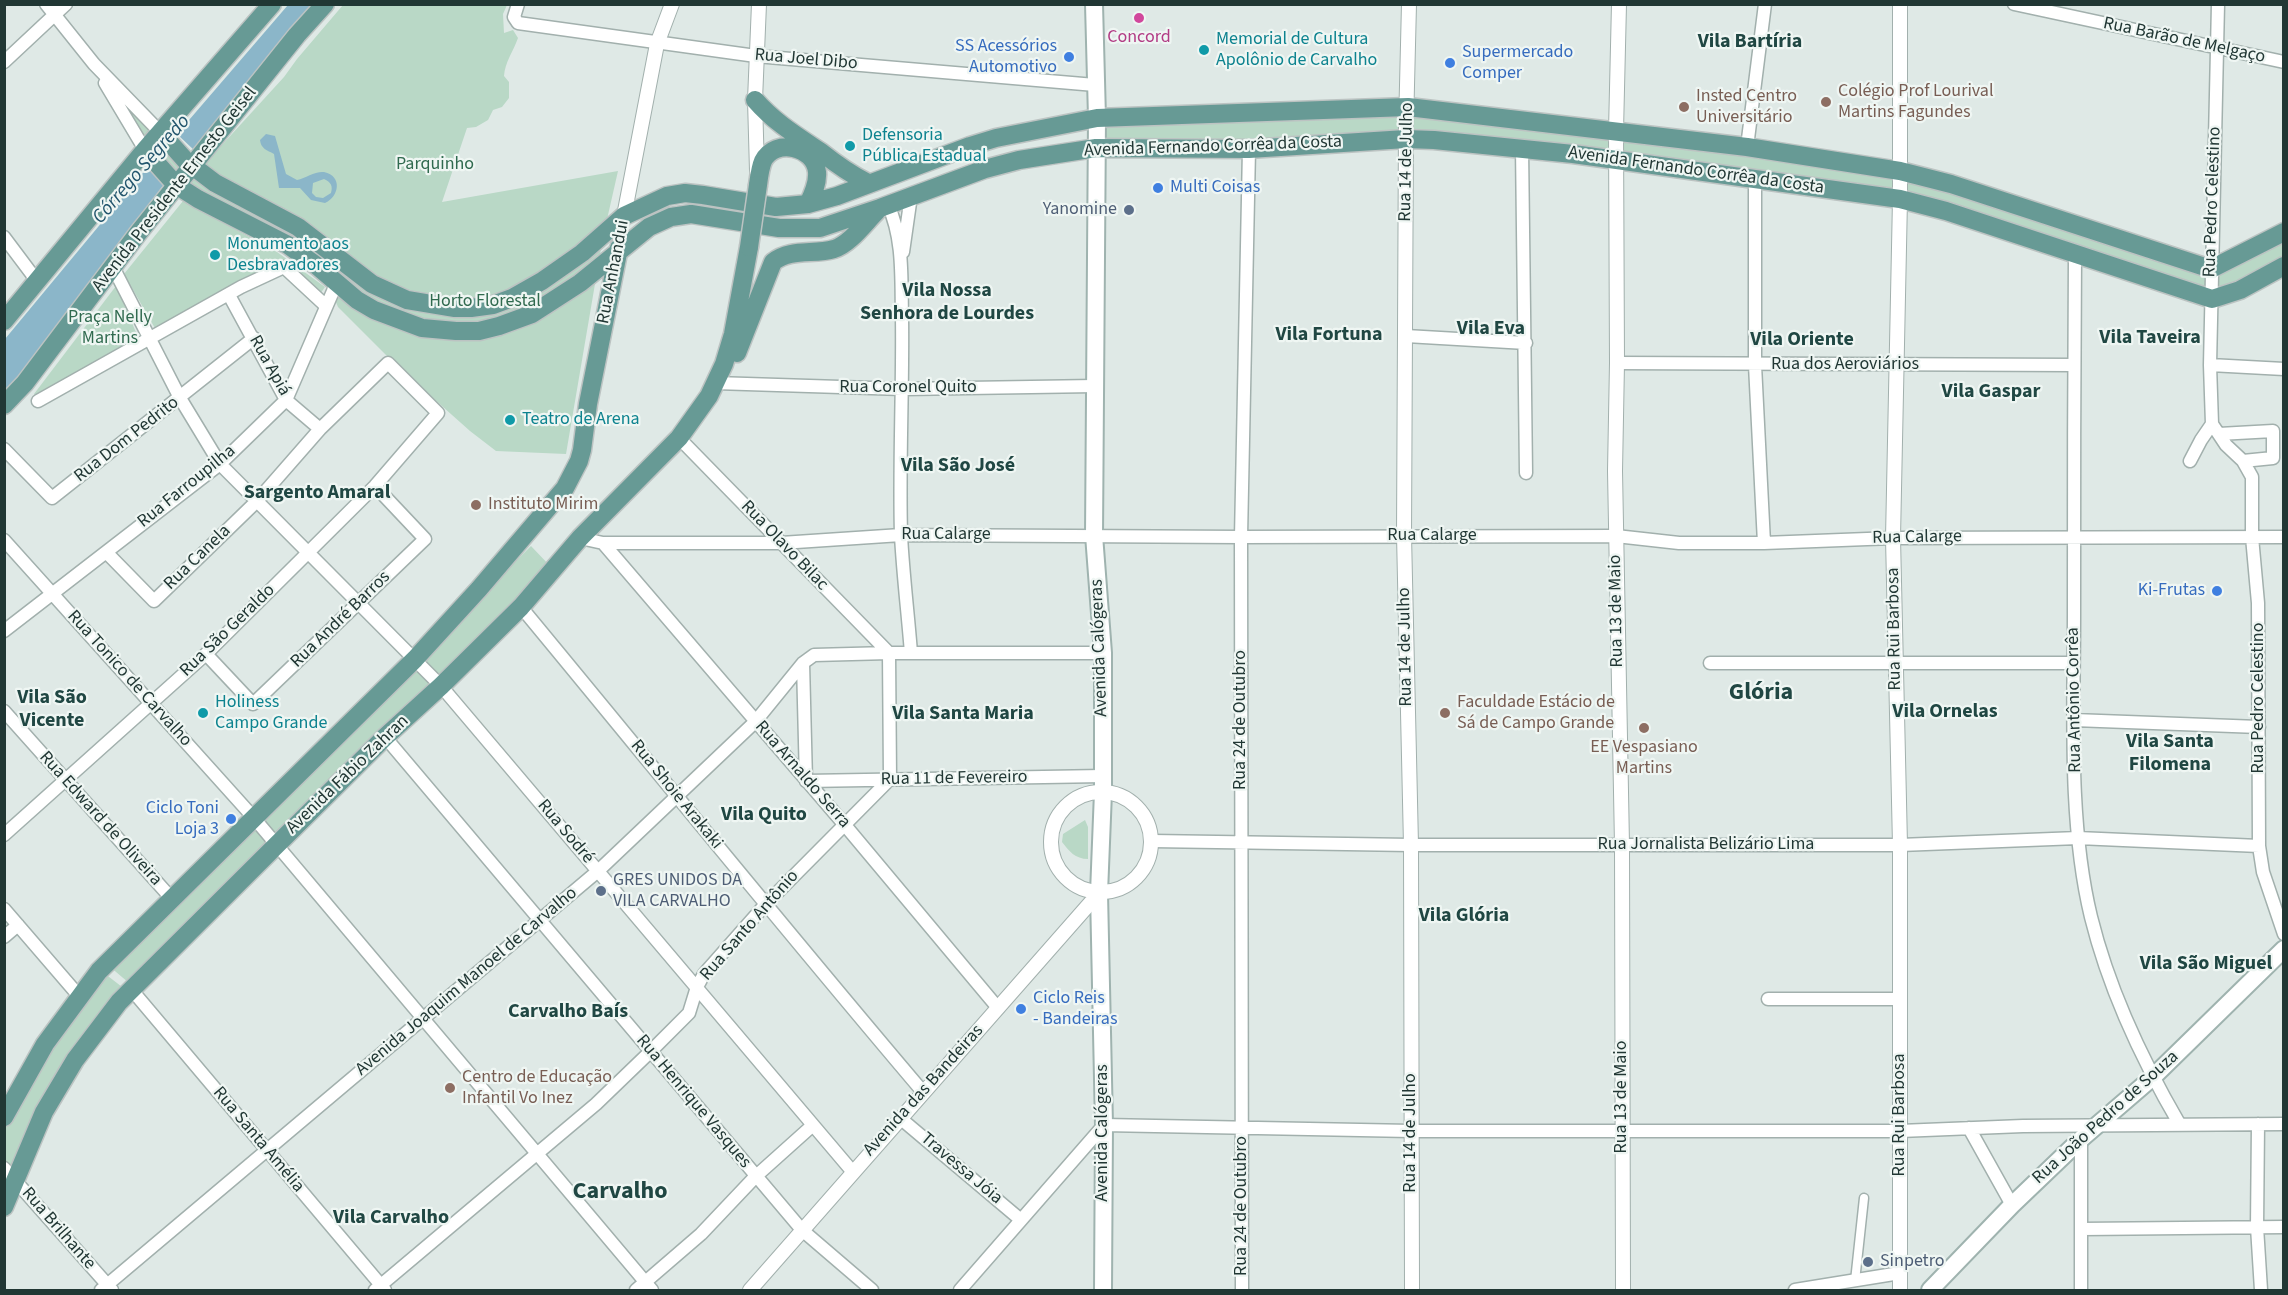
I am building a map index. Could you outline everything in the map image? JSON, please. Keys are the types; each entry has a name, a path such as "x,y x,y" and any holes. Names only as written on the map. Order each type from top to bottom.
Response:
{"main road":[{"path":"4,321 165,138 273,4"},
{"name":"Avenida Presidente Ernesto Geisel","path":"4,405 25,382 113,267 173,182 324,4"},
{"name":"Avenida Calógeras","path":"1094,4 1097,118 1094,535 1103,652 1103,784 1099,893 1104,1125 1103,1290"},
{"path":"755,100 769,116 788,131 845,171 868,183"},
{"name":"Avenida Fernando Corrêa da Costa","path":"165,138 189,164 215,183 298,227 372,284 407,300 455,308 492,305 512,298 582,254 624,216 667,196 685,193 776,207 808,204 837,196 996,138 1097,118 1408,107 1747,147 1900,171 1951,184 2211,269"},
{"name":"Avenida Fernando Corrêa da Costa","path":"149,155 173,182 198,199 288,245 357,300 374,310 422,328 479,331 532,314 580,283 649,227 671,217 691,214 779,228 820,228 884,207 985,168 1019,160 1096,148 1249,149 1406,138 1522,148 1900,199 1946,211 2212,299"},
{"name":"Avenida Fábio Zahran","path":"4,1207 9,1174 44,1112 75,1060 131,989 385,737 441,686 520,608 580,538 679,438 715,388 724,364 733,334 763,162 770,154 779,149 799,149 808,153 817,171 815,187 808,204"},
{"path":"715,388 734,361 773,262 782,255 833,249 845,243 884,207"},
{"name":"Rua Anhandui","path":"532,528 565,488 579,461 624,216"},
{"path":"2211,269 2283,232"},
{"path":"2212,299 2240,290 2283,266"},
{"name":"Avenida Fábio Zahran","path":"4,1117 45,1044 99,971 415,659 532,528"},
{"name":"Rua João Pedro de Souza","path":"1930,1290 2012,1205 2081,1139 2152,1077 2283,949"}],"street":[{"path":"46,4 94,64 165,138"},
{"path":"4,62 66,4"},
{"name":"Rua Joel Dibo","path":"518,4 514,17 518,23 657,44 756,56 1095,85"},
{"name":"Rua Anhandui","path":"624,216 657,44 672,4"},
{"path":"758,185 755,100 759,4"},
{"name":"Rua 14 de Julho","path":"1409,4 1404,536 1411,845 1412,1290"},
{"name":"Rua 13 de Maio","path":"1619,4 1616,131 1616,536 1622,845 1623,1290"},
{"path":"1747,147 1765,4"},
{"name":"Rua Rui Barbosa","path":"1900,4 1900,199 1893,538 1900,845 1900,1290"},
{"name":"Rua Barão de Melgaço","path":"2014,4 2283,62"},
{"name":"Rua Pedro Celestino","path":"2218,4 2210,365 2216,429 2226,445 2243,460 2252,477 2252,537 2258,603 2259,846 2263,872 2283,934"},
{"path":"94,64 149,155"},
{"path":"1522,148 1526,473"},
{"name":"Rua 24 de Outubro","path":"1242,1290 1241,537 1249,149"},
{"path":"1755,178 1755,366 1764,543"},
{"path":"901,268 911,196"},
{"path":"884,207 897,231 901,268 902,535 911,653"},
{"path":"4,237 37,281"},
{"name":"Rua Antônio Corrêa","path":"2075,255 2073,663 2078,838 2091,916 2106,968 2152,1077 2180,1125"},
{"name":"Rua Sodré","path":"113,267 180,398 219,464 441,686 852,1171"},
{"path":"38,401 284,267 326,306"},
{"name":"Rua Farroupilha","path":"4,631 219,464 286,400 337,282"},
{"name":"Rua Apiá","path":"229,295 286,400 320,429"},
{"path":"1406,336 1526,343"},
{"name":"Rua Dom Pedrito","path":"4,449 52,498 254,338"},
{"name":"Rua Canela","path":"106,552 154,601 257,501 320,429 388,363 438,413"},
{"name":"Rua dos Aeroviários","path":"1617,363 1755,366 2074,365"},
{"path":"2210,365 2283,369"},
{"name":"Rua Coronel Quito","path":"715,388 903,389 1095,386"},
{"name":"Rua São Geraldo","path":"4,835 206,654 375,486 438,413"},
{"path":"2190,461 2201,440 2216,429 2273,431 2273,458 2243,460"},
{"name":"Rua Olavo Bilac","path":"679,438 889,653"},
{"name":"Rua André Barros","path":"206,654 254,704 425,539 375,486"},
{"name":"Rua Calarge","path":"580,538 603,543 781,543 902,535 1616,536 1679,543 1764,543 1893,538 2283,537"},
{"name":"Rua Tonico de Carvalho","path":"4,540 277,844 537,1154 644,1288"},
{"name":"Rua Arnaldo Serra","path":"603,543 998,1008"},
{"name":"Rua Shoie Arakaki","path":"520,608 923,1092"},
{"path":"806,781 802,663 814,655 1103,652"},
{"path":"889,653 891,779"},
{"name":"Avenida Joaquim Manoel de Carvalho","path":"106,1289 598,871 755,722 802,663"},
{"path":"1710,663 2073,663"},
{"name":"Rua Edward de Oliveira","path":"4,711 172,899"},
{"path":"2074,720 2259,728"},
{"name":"Rua Henrique Vasques","path":"385,737 755,1177 802,1230 872,1290"},
{"name":"Rua 11 de Fevereiro","path":"806,781 891,779 1103,784"},
{"name":"Rua Santo Antônio","path":"380,1289 596,1104 651,1051 689,1013 697,987 704,974 765,905 891,779"},
{"path":"1103,784 1132,802 1143,813 1150,826 1152,841 1150,858 1142,873 1130,884 1115,891 1099,893 1083,890 1069,882 1055,863 1050,840 1053,824 1061,811 1067,805 1103,784"},
{"name":"Rua Jornalista Belizário Lima","path":"1152,841 1411,845 1900,845 2078,838 2259,846"},
{"name":"Avenida das Bandeiras","path":"750,1290 852,1171 1099,893"},
{"path":"4,909 79,996"},
{"path":"4,937 18,925"},
{"name":"Rua Santa Amélia","path":"131,989 380,1289"},
{"path":"1768,999 1900,999"},
{"name":"Travessa Jóia","path":"900,1118 1022,1220"},
{"path":"2258,1124 2257,1227 2261,1290"},
{"path":"960,1290 1104,1125 1411,1131 1900,1131 2097,1125 2283,1124"},
{"path":"644,1288 701,1234 755,1177 813,1125"},
{"path":"1970,1128 2012,1205"},
{"path":"2081,1139 2081,1290"},
{"name":"Rua Brilhante","path":"9,1174 106,1289"},
{"path":"1855,1281 1864,1198"},
{"path":"2082,1229 2283,1227"},
{"path":"1795,1290 1900,1273"}],"green space":[{"name":"Horto Florestal","path":"343,5 507,5 503,14 504,33 513,30 518,38 504,76 509,82 509,98 502,107 493,110 488,120 476,127 467,128 442,202 618,171 603,237 566,454 496,451 397,366 338,307 329,286 281,251 193,204 189,181 284,77"},
{"path":"122,97 184,170 178,175 117,102"},
{"path":"1408,107 1862,166 2211,269 2283,232 2283,266 2226,296 1946,211 1522,148 1096,148 1097,118"},
{"path":"183,201 277,252 325,287 320,294 279,261 156,330 124,274"},
{"name":"Praça Nelly Martins","path":"116,286 138,337 39,398 34,394"},
{"path":"531,546 551,567 129,983 109,966"},
{"path":"1085,820 1088,827 1088,859 1076,856 1062,842 1063,834"},
{"path":"104,973 126,990 98,1021 5,1198 5,1123 13,1104"}],"water":[{"name":"Córrego Segredo","path":"288,5 320,5 195,151 177,134"},
{"path":"266,134 275,136 286,174 297,180 317,173 330,174 337,187 330,200 325,203 311,200 300,188 279,188 274,154 263,147 260,140","holes":["326,180 331,184 331,193 323,198 316,197 312,193 313,183"]},
{"name":"Córrego Segredo","path":"147,168 164,184 82,296 53,330 25,376 5,391 5,339"}],"place":[{"name":"Concord","path":"1139,18"},
{"name":"Memorial de Cultura Apolônio de Carvalho","path":"1204,50"},
{"name":"SS Acessórios Automotivo","path":"1069,57"},
{"name":"Supermercado Comper","path":"1450,63"},
{"name":"Colégio Prof Lourival Martins Fagundes","path":"1826,102"},
{"name":"Insted Centro Universitário","path":"1684,107"},
{"name":"Defensoria Pública Estadual","path":"850,146"},
{"name":"Multi Coisas","path":"1158,188"},
{"name":"Yanomine","path":"1129,210"},
{"name":"Monumento aos Desbravadores","path":"215,255"},
{"name":"Teatro de Arena","path":"510,420"},
{"name":"Instituto Mirim","path":"476,505"},
{"name":"Ki-Frutas","path":"2217,591"},
{"name":"Holiness Campo Grande","path":"203,713"},
{"name":"Faculdade Estácio de Sá de Campo Grande","path":"1445,713"},
{"name":"EE Vespasiano Martins","path":"1644,728"},
{"name":"Ciclo Toni Loja 3","path":"231,819"},
{"name":"GRES UNIDOS DA VILA CARVALHO","path":"601,891"},
{"name":"Ciclo Reis - Bandeiras","path":"1021,1009"},
{"name":"Centro de Educação Infantil Vo Inez","path":"450,1088"},
{"name":"Sinpetro","path":"1868,1262"}],"district":[{"name":"Vila Bartíria","path":"1750,43"},
{"name":"Vila Nossa Senhora de Lourdes","path":"947,304"},
{"name":"Vila Eva","path":"1491,330"},
{"name":"Vila Fortuna","path":"1329,336"},
{"name":"Vila Taveira","path":"2150,339"},
{"name":"Vila Oriente","path":"1802,341"},
{"name":"Vila Gaspar","path":"1991,393"},
{"name":"Vila São José","path":"958,467"},
{"name":"Sargento Amaral","path":"317,494"},
{"name":"Glória","path":"1761,694"},
{"name":"Vila São Vicente","path":"52,710"},
{"name":"Vila Ornelas","path":"1945,713"},
{"name":"Vila Santa Maria","path":"963,715"},
{"name":"Vila Santa Filomena","path":"2170,754"},
{"name":"Vila Quito","path":"764,816"},
{"name":"Vila Glória","path":"1464,917"},
{"name":"Vila São Miguel","path":"2206,965"},
{"name":"Carvalho Baís","path":"568,1013"},
{"name":"Carvalho","path":"620,1193"},
{"name":"Vila Carvalho","path":"391,1219"}],"park label":[{"name":"Parquinho","path":"435,165"}]}
